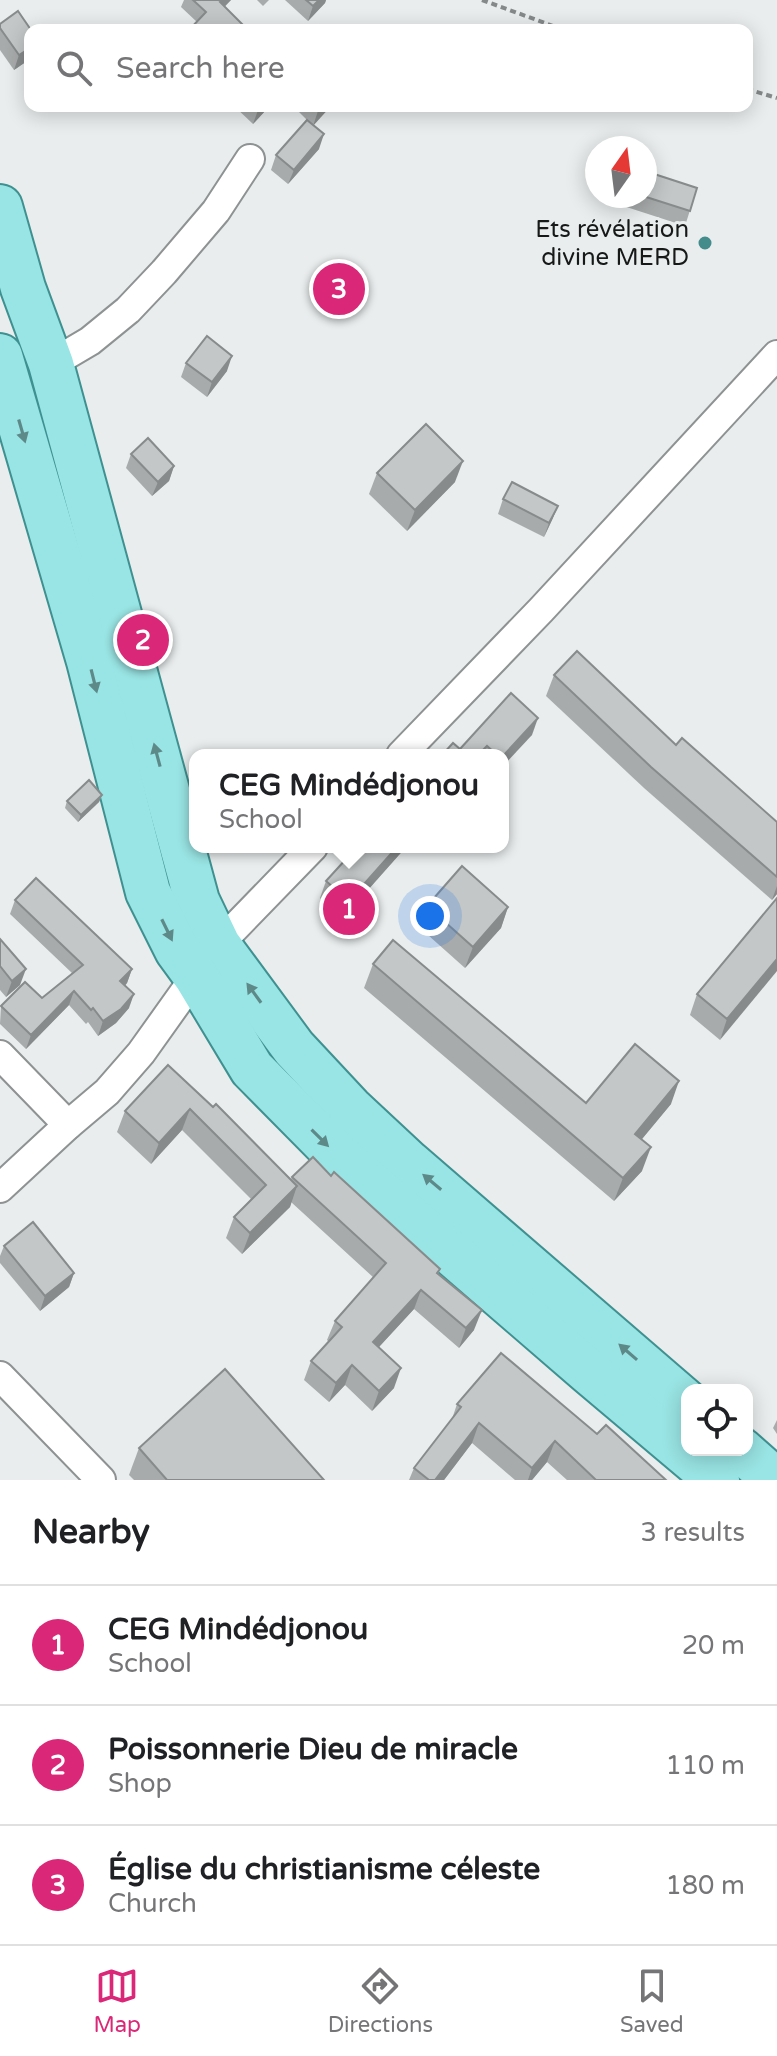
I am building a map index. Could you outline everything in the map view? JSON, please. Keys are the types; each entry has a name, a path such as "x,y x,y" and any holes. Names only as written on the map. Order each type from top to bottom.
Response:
{"main road":[{"path":"0,207 23,288 51,364 197,901 207,960 252,1069 334,1152 717,1480"},
{"path":"0,356 89,661 148,892 177,950 207,960 350,1108 409,1163 681,1398"},
{"path":"748,1456 775,1480"}],"street":[{"path":"51,364 90,341 128,310 216,211 250,159"},
{"path":"407,749 541,610 777,355"},
{"path":"0,1188 107,1092 141,1053 207,960 307,853"},
{"path":"0,1055 68,1125"},
{"path":"0,1376 101,1480"}],"path":[{"path":"482,0 548,24"},
{"path":"753,91 777,98"}],"building":[{"path":"193,0 223,0 220,2 242,24 195,24 206,12"},
{"path":"18,11 27,24 24,24 24,52 19,55 0,24"},
{"path":"307,120 324,134 294,170 276,155"},
{"path":"657,175 697,188 690,211 657,200"},
{"path":"207,336 232,356 212,382 186,363"},
{"path":"426,424 463,461 415,510 377,473"},
{"path":"148,438 174,466 158,482 131,454"},
{"path":"512,482 558,506 549,523 503,499"},
{"path":"577,651 676,745 682,738 777,822 777,877 651,767 554,675"},
{"path":"511,693 538,718 509,749 490,749 487,746 484,749 460,749"},
{"path":"89,780 102,795 81,815 67,801"},
{"path":"352,853 392,853 349,901 326,881"},
{"path":"462,866 508,907 473,947 427,906"},
{"path":"36,878 132,969 120,981 134,994 121,1009 103,1021 74,991 31,1035 1,1006 25,982 42,998 83,965 15,900"},
{"path":"777,898 777,959 727,1019 697,994"},
{"path":"0,939 26,969 12,981 0,966"},
{"path":"393,940 586,1103 635,1044 679,1081 635,1134 651,1147 623,1178 373,964"},
{"path":"168,1065 213,1107 216,1104 297,1186 250,1233 234,1217 266,1185 190,1109 159,1143 125,1111"},
{"path":"313,1157 331,1176 334,1172 440,1269 437,1273 482,1310 466,1328 421,1290 373,1342 401,1368 379,1391 352,1365 336,1383 311,1361 342,1327 335,1321 386,1263 292,1177"},
{"path":"33,1222 74,1273 45,1296 4,1246"},
{"path":"501,1353 597,1434 606,1425 666,1480 596,1480 555,1441 532,1468 479,1423 435,1480 429,1480 414,1468 461,1407 457,1404"},
{"path":"225,1369 324,1480 167,1480 139,1448"}],"place":[{"name":"Ets révélation divine MERD","path":"705,243"},
{"name":"Église du christianisme céleste","path":"339,289"},
{"name":"Poissonnerie Dieu de miracle","path":"143,640"},
{"name":"CEG Mindédjonou","path":"349,909"}]}
